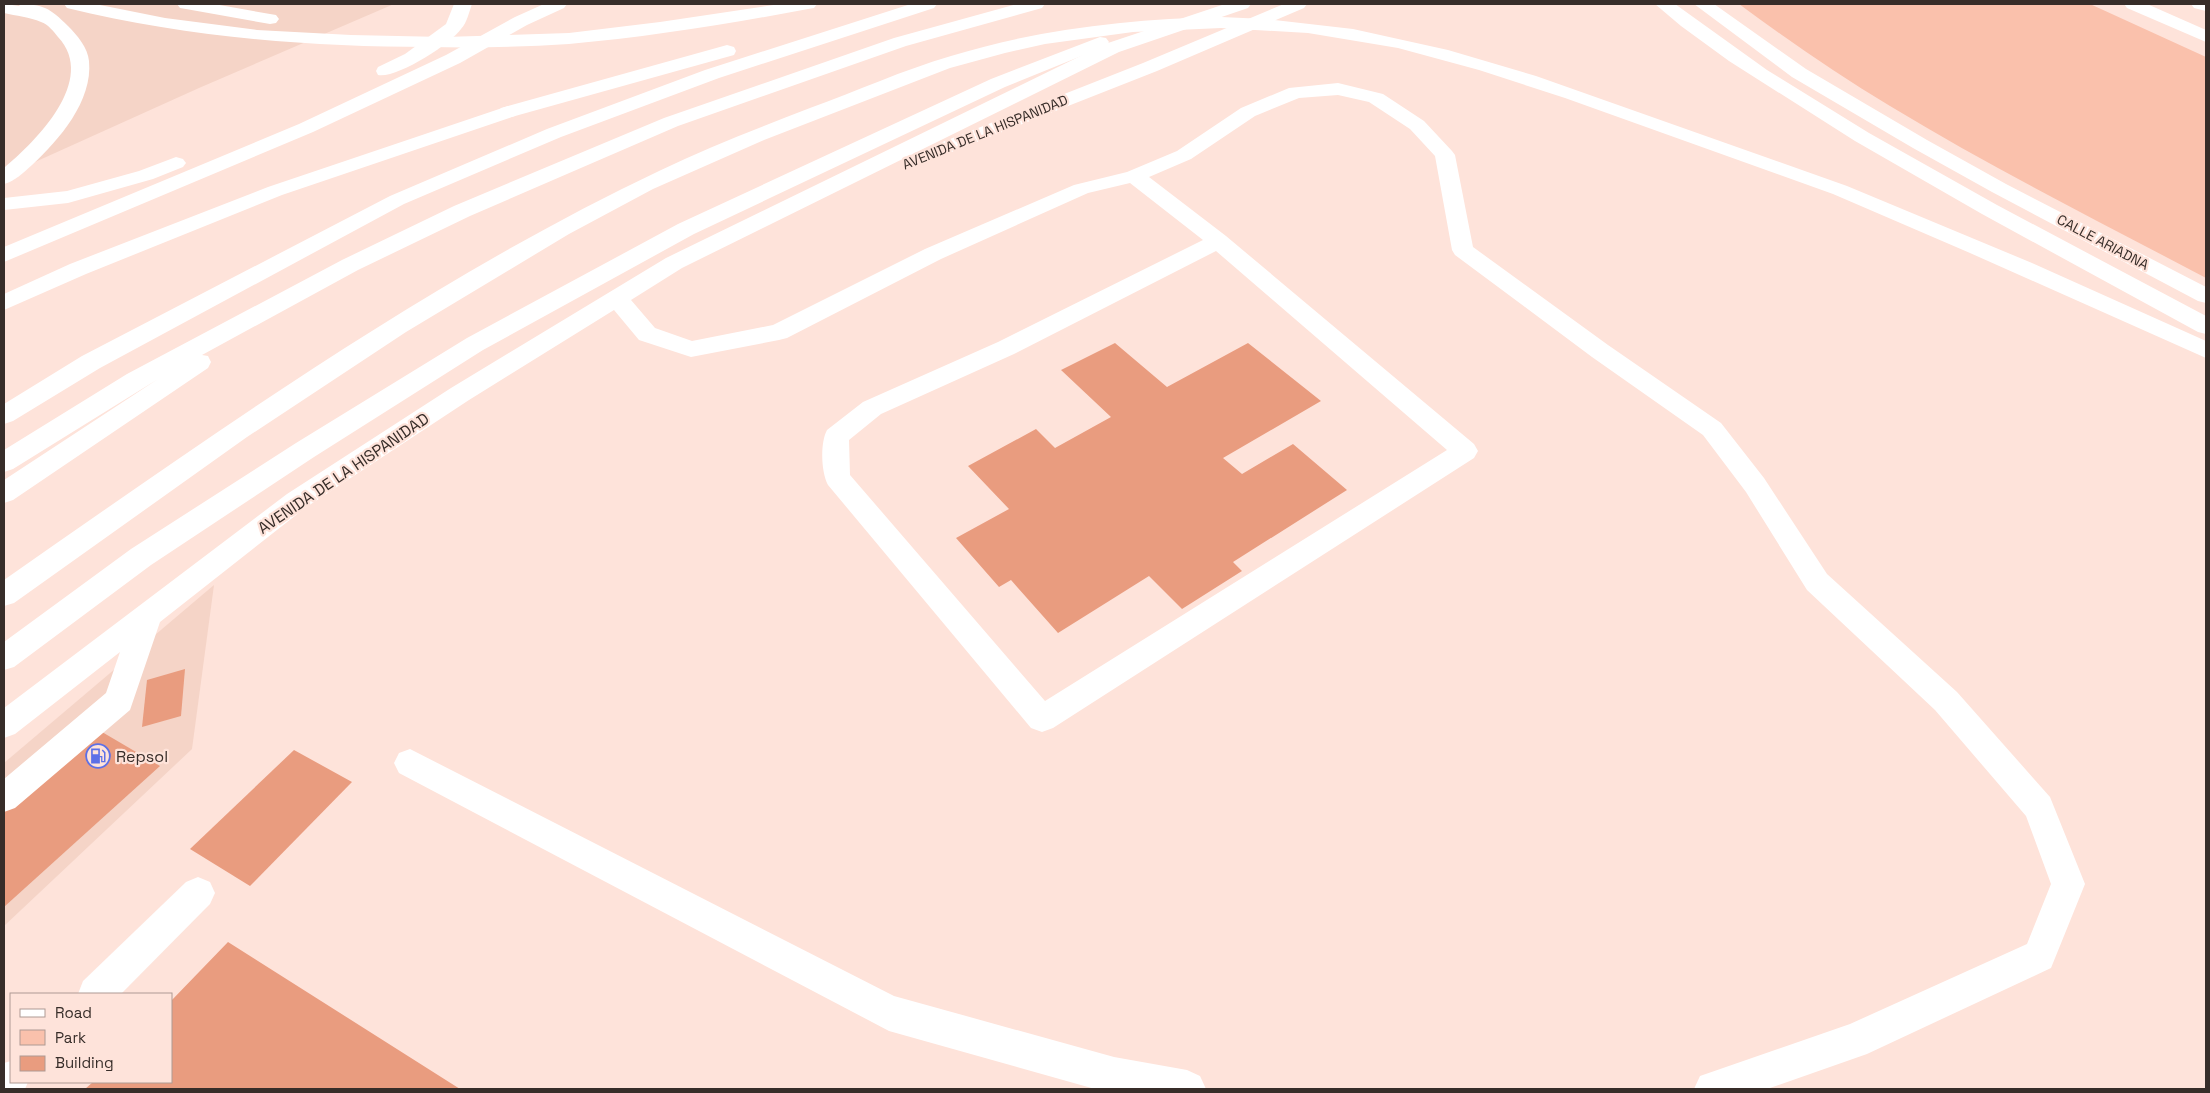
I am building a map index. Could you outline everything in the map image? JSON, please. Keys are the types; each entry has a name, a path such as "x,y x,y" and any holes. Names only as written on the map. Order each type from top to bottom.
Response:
{"main road":[{"path":"11,172 51,133 75,94 80,59 78,51 51,18 27,4"},
{"path":"73,4 110,13 185,26 320,40 404,42 534,40 609,35 803,5"},
{"path":"186,4 244,15 338,25 414,30 483,31 684,24"},
{"path":"4,204 68,197 146,175 290,117 412,58 454,27 463,4"},
{"path":"521,21 531,4"},
{"path":"4,255 306,128 453,59 521,21 558,4"},
{"path":"4,462 136,380 278,303 462,211 671,122 900,42 1036,4"},
{"path":"4,658 141,557 305,450 475,344 686,229 998,83 1194,4"},
{"name":"AVENIDA DE LA HISPANIDAD","path":"4,725 296,501 460,394 674,263 1112,48 1242,4"},
{"name":"AVENIDA DE LA HISPANIDAD","path":"674,263 941,149 1150,66 1298,4"},
{"path":"1664,4 1744,63 1829,117 1969,199 2206,326"},
{"name":"CALLE ARIADNA","path":"1703,4 1799,73 1999,188 2206,296"},
{"path":"2133,4 2206,37"},
{"path":"2200,4 2206,6"},
{"path":"4,303 78,269 276,191 508,112 822,24 925,5"},
{"path":"4,415 91,362 397,200 554,133 712,74 925,5"},
{"path":"4,8 51,18"},
{"path":"4,595 164,481 390,330 513,257 649,183 744,141 956,61 1013,46 1092,32 1168,25 1251,24 1303,27 1362,35 1430,50 1538,82 1836,189 2069,287 2206,350"},
{"path":"616,297 647,334 691,349 779,332 934,254 1081,189 1134,176 1184,155 1248,112 1296,92 1338,89 1376,98 1417,125 1446,155 1463,250 1600,351 1712,429 1755,485 1817,582 1946,701 2039,807 2068,884 2039,956 1854,1041 1713,1089"},
{"path":"1134,176 1218,241 1465,451 1042,719 837,478 836,437 872,408 1006,348 1218,241"},
{"path":"4,494 49,462 161,390 278,303"},
{"path":"4,798 119,701 147,616"},
{"path":"410,763 889,1013 1114,1076 1187,1089"},
{"path":"97,993 198,893"}],"shaded area":[{"path":"4,4 394,4 199,88 4,176"},
{"name":"Repsol","path":"214,585 192,749 4,926 4,763"}],"green space":[{"path":"1739,4 2090,4 2206,57 2206,278 2046,194 1929,129 1832,70"}],"building":[{"path":"1115,343 1167,387 1248,343 1321,401 1223,458 1242,474 1293,444 1347,490 1233,562 1242,571 1182,609 1149,576 1058,633 1011,580 999,587 956,538 1009,509 968,466 1036,429 1055,448 1111,417 1061,370"},
{"path":"185,669 181,716 142,727 147,680"},
{"path":"85,722 160,766 4,907 4,790"},
{"path":"294,750 352,782 250,886 190,849"},
{"path":"228,942 460,1089 85,1089 92,1083 172,1083 172,1000"}],"place":[{"name":"Repsol","path":"98,756"}]}
